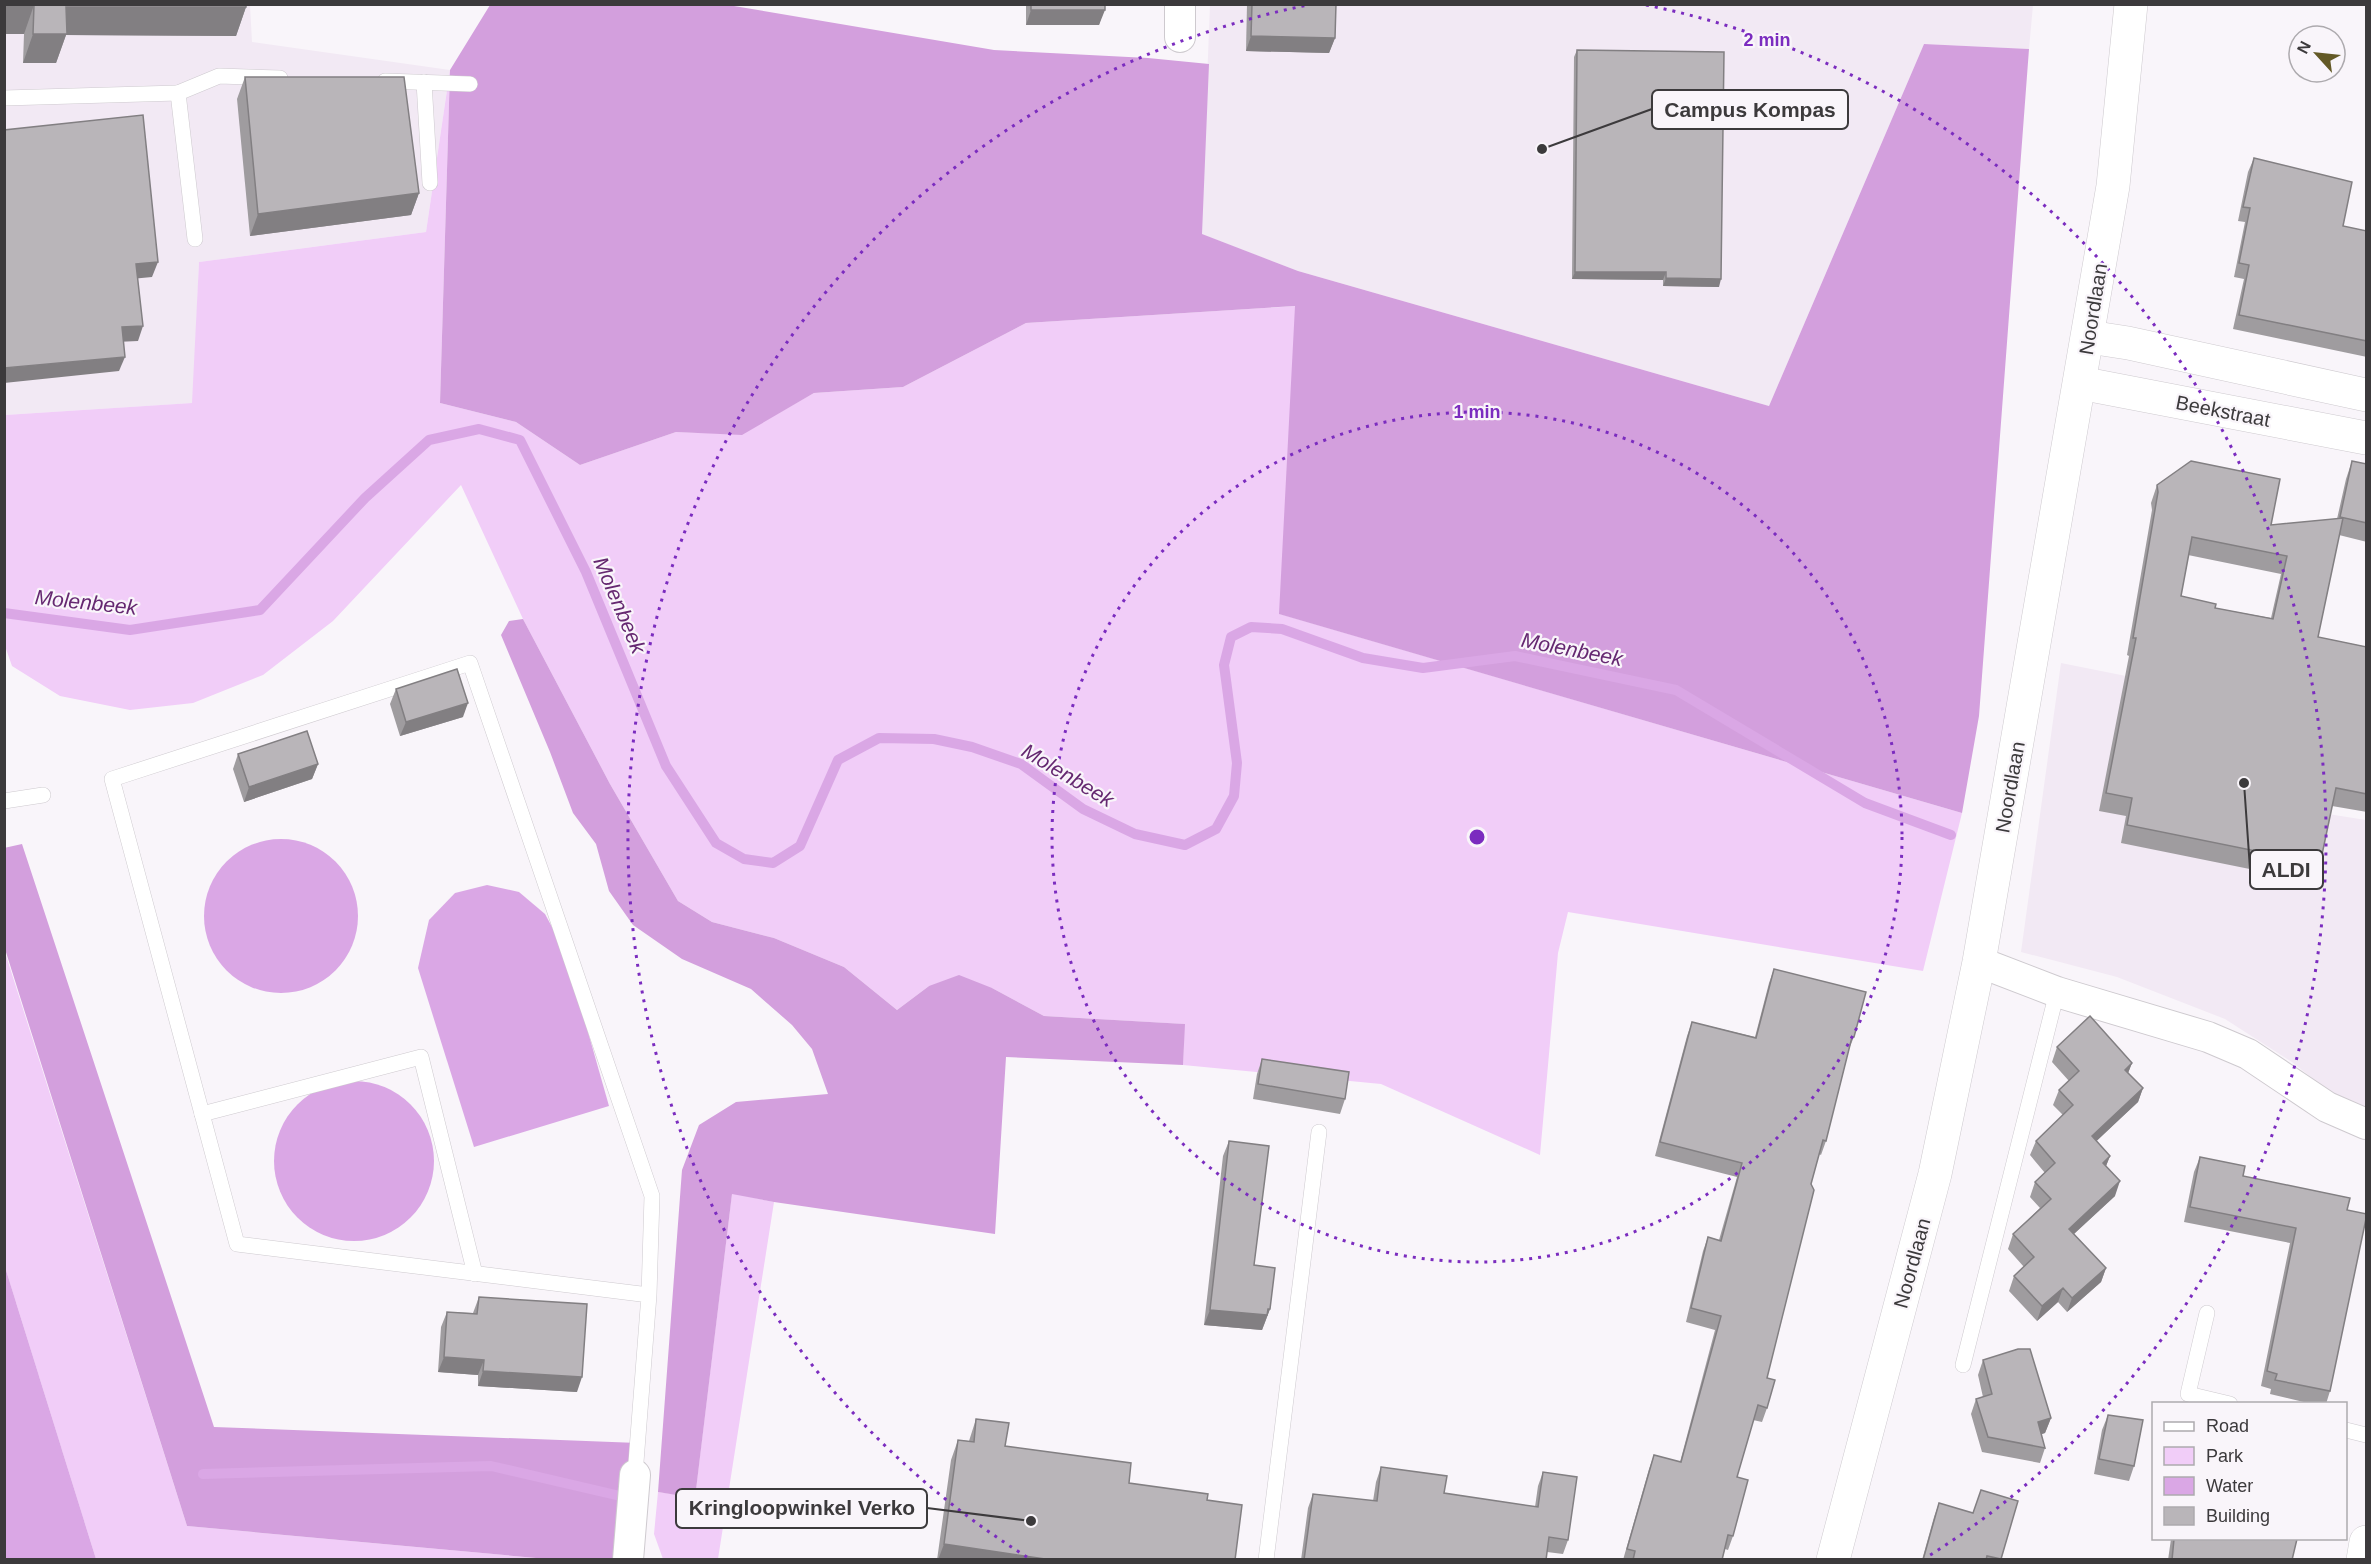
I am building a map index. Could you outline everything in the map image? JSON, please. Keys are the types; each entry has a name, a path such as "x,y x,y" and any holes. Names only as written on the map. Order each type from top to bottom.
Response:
{"street":[{"path":"1180,4 1180,37"},
{"name":"Noordlaan","path":"1833,1560 1935,1174 1979,962 2089,337 2113,186 2131,4"},
{"path":"2089,337 2128,343 2367,395"},
{"name":"Beekstraat","path":"2080,383 2367,438"},
{"path":"1979,962 2057,992 2208,1037 2248,1054 2326,1107 2367,1124"},
{"path":"628,1560 635,1475"},
{"path":"2363,1560 2367,1542"}],"lane":[{"path":"4,98 178,93 219,76 299,78"},
{"path":"367,80 470,84"},
{"path":"424,82 430,183"},
{"path":"178,93 195,239"},
{"path":"635,1475 650,1295 652,1196 470,663 112,779 237,1244 650,1295"},
{"path":"4,801 43,795"},
{"path":"1963,1365 2057,992"},
{"path":"202,1114 421,1057 476,1274"},
{"path":"1266,1560 1319,1132"},
{"path":"2207,1313 2188,1394 2222,1402"},
{"path":"2347,1430 2367,1435"}],"shaded area":[{"path":"5,5 250,5 252,42 450,70 426,232 199,262 193,403 5,415"},
{"path":"490,5 728,5 994,50 1148,58 1209,64 1202,234 1298,271 1769,406 1924,44 2029,49 1979,716 1962,813 1279,614 1295,306 1026,323 903,387 814,393 742,435 676,432 580,465 516,422 440,403 450,70"},
{"path":"1210,5 2033,5 2029,49 1924,44 1769,406 1298,271 1201,234"},
{"path":"523,619 610,784 678,901 712,922 774,938 844,967 897,1010 929,986 959,975 992,988 1044,1016 1185,1024 1183,1065 1006,1057 995,1234 732,1194 695,1498 658,1492 682,1170 699,1125 736,1102 828,1094 812,1049 792,1025 751,989 682,959 633,925 609,891 596,844 573,813 501,635 509,621"},
{"path":"2061,663 2281,707 2328,814 2366,820 2366,1111 2342,1102 2292,1062 2225,1019 2117,977 2021,952"},
{"path":"22,844 214,1427 638,1443 628,1559 547,1559 187,1526 5,949 4,848"}],"green space":[{"path":"450,70 440,403 516,422 580,465 676,432 742,434 814,393 903,387 1026,323 1296,306 1280,614 1962,813 1923,971 1568,912 1558,953 1540,1155 1381,1084 1183,1065 1184,1024 1044,1016 992,988 929,986 897,1010 844,967 774,938 712,922 678,901 610,784 523,619 461,485 333,621 263,675 193,703 130,710 60,696 12,666 5,646 5,415 192,403 199,262 426,232"},
{"path":"4,949 187,1526 547,1559 96,1559 5,1267"},
{"path":"732,1193 774,1202 718,1559 663,1559 654,1534 658,1492 695,1497"}],"water":[{"path":"281,839 296,840 311,845 336,861 352,886 357,901 357,931 352,946 336,971 311,987 296,992 281,993 266,992 251,987 226,971 210,946 205,931 204,916 205,901 210,886 226,861 251,845 266,840"},
{"path":"487,885 519,892 545,914 565,951 609,1106 474,1147 418,968 429,920 455,893"},
{"path":"354,1081 385,1087 410,1105 428,1130 434,1161 428,1192 410,1217 385,1235 354,1241 323,1235 298,1217 280,1192 274,1161 280,1130 298,1105 323,1087"},
{"path":"5,1267 96,1559 5,1559"}],"building":[{"path":"4,4 246,4 246,7 66,7 67,34 33,34 34,5"},
{"path":"1031,4 1105,4 1105,10 1031,10"},
{"path":"1252,4 1336,4 1335,38 1251,36"},
{"path":"1577,50 1724,52 1721,279 1666,278 1666,272 1575,272"},
{"path":"245,77 404,77 419,193 258,214"},
{"path":"143,115 158,262 136,264 143,326 122,327 125,357 4,368 4,130"},
{"path":"2254,158 2352,182 2343,226 2367,231 2367,341 2239,315 2249,265 2239,263 2250,208 2243,207"},
{"path":"2191,461 2280,479 2271,525 2343,518 2318,637 2367,647 2367,794 2336,788 2320,864 2127,825 2132,798 2106,793 2136,638 2133,638 2158,492 2157,485","holes":["2192,537 2287,556 2273,619 2215,608 2216,604 2181,596"]},
{"path":"2352,461 2367,464 2367,523 2340,517"},
{"path":"457,669 468,703 406,722 396,689"},
{"path":"307,731 318,764 249,787 238,754"},
{"path":"1774,969 1866,992 1854,1037 1852,1037 1826,1141 1823,1140 1811,1184 1814,1190 1767,1378 1775,1380 1767,1408 1758,1405 1737,1477 1748,1480 1733,1536 1728,1535 1722,1560 1633,1560 1635,1551 1627,1549 1654,1455 1681,1462 1721,1316 1691,1308 1708,1237 1721,1241 1742,1163 1660,1142 1692,1022 1756,1038"},
{"path":"2090,1016 2132,1063 2125,1070 2143,1088 2092,1136 2110,1156 2103,1163 2120,1181 2069,1229 2106,1268 2072,1298 2063,1288 2042,1306 2014,1276 2034,1257 2013,1234 2051,1199 2035,1182 2055,1163 2036,1141 2073,1105 2059,1090 2079,1071 2057,1047"},
{"path":"1262,1059 1349,1072 1345,1099 1258,1084"},
{"path":"1229,1141 1269,1146 1254,1265 1275,1268 1270,1309 1267,1315 1210,1310"},
{"path":"2200,1157 2245,1166 2243,1176 2350,1198 2347,1210 2367,1214 2330,1391 2275,1380 2277,1374 2267,1371 2296,1228 2190,1207"},
{"path":"479,1297 587,1304 582,1377 483,1371 484,1360 444,1357 447,1312 477,1314"},
{"path":"2018,1349 2030,1349 2051,1418 2038,1422 2045,1448 1988,1437 1976,1399 1992,1394 1983,1360"},
{"path":"2108,1415 2143,1420 2134,1466 2099,1459"},
{"path":"976,1419 1009,1423 1005,1446 1131,1463 1129,1483 1208,1494 1207,1500 1242,1505 1235,1560 1052,1560 944,1544 958,1440 974,1442"},
{"path":"1381,1467 1447,1476 1444,1493 1538,1507 1543,1472 1577,1477 1568,1540 1549,1537 1546,1560 1304,1560 1313,1494 1377,1501"},
{"path":"1981,1490 2018,1501 2001,1559 1987,1556 1986,1560 1923,1560 1939,1503 1973,1513"},
{"path":"2174,1540 2297,1540 2292,1560 2172,1560"}],"waterway":[{"name":"Molenbeek","path":"4,613 130,630 260,610 365,498 429,440 479,429 520,440 586,572 666,766 716,843 744,859 773,863 800,846 838,760 879,738 934,739 972,747 1021,764 1083,809 1135,834 1185,845 1216,829 1234,796 1237,763 1224,665 1231,637 1251,627 1282,629 1363,658 1423,668 1515,656 1676,690 1865,803 1951,835"},
{"path":"203,1474 491,1466 616,1495"}],"place":[{"name":"Campus Kompas","path":"1542,149"},
{"name":"ALDI","path":"2244,783"},
{"name":"Kringloopwinkel Verko","path":"1031,1521"}]}
